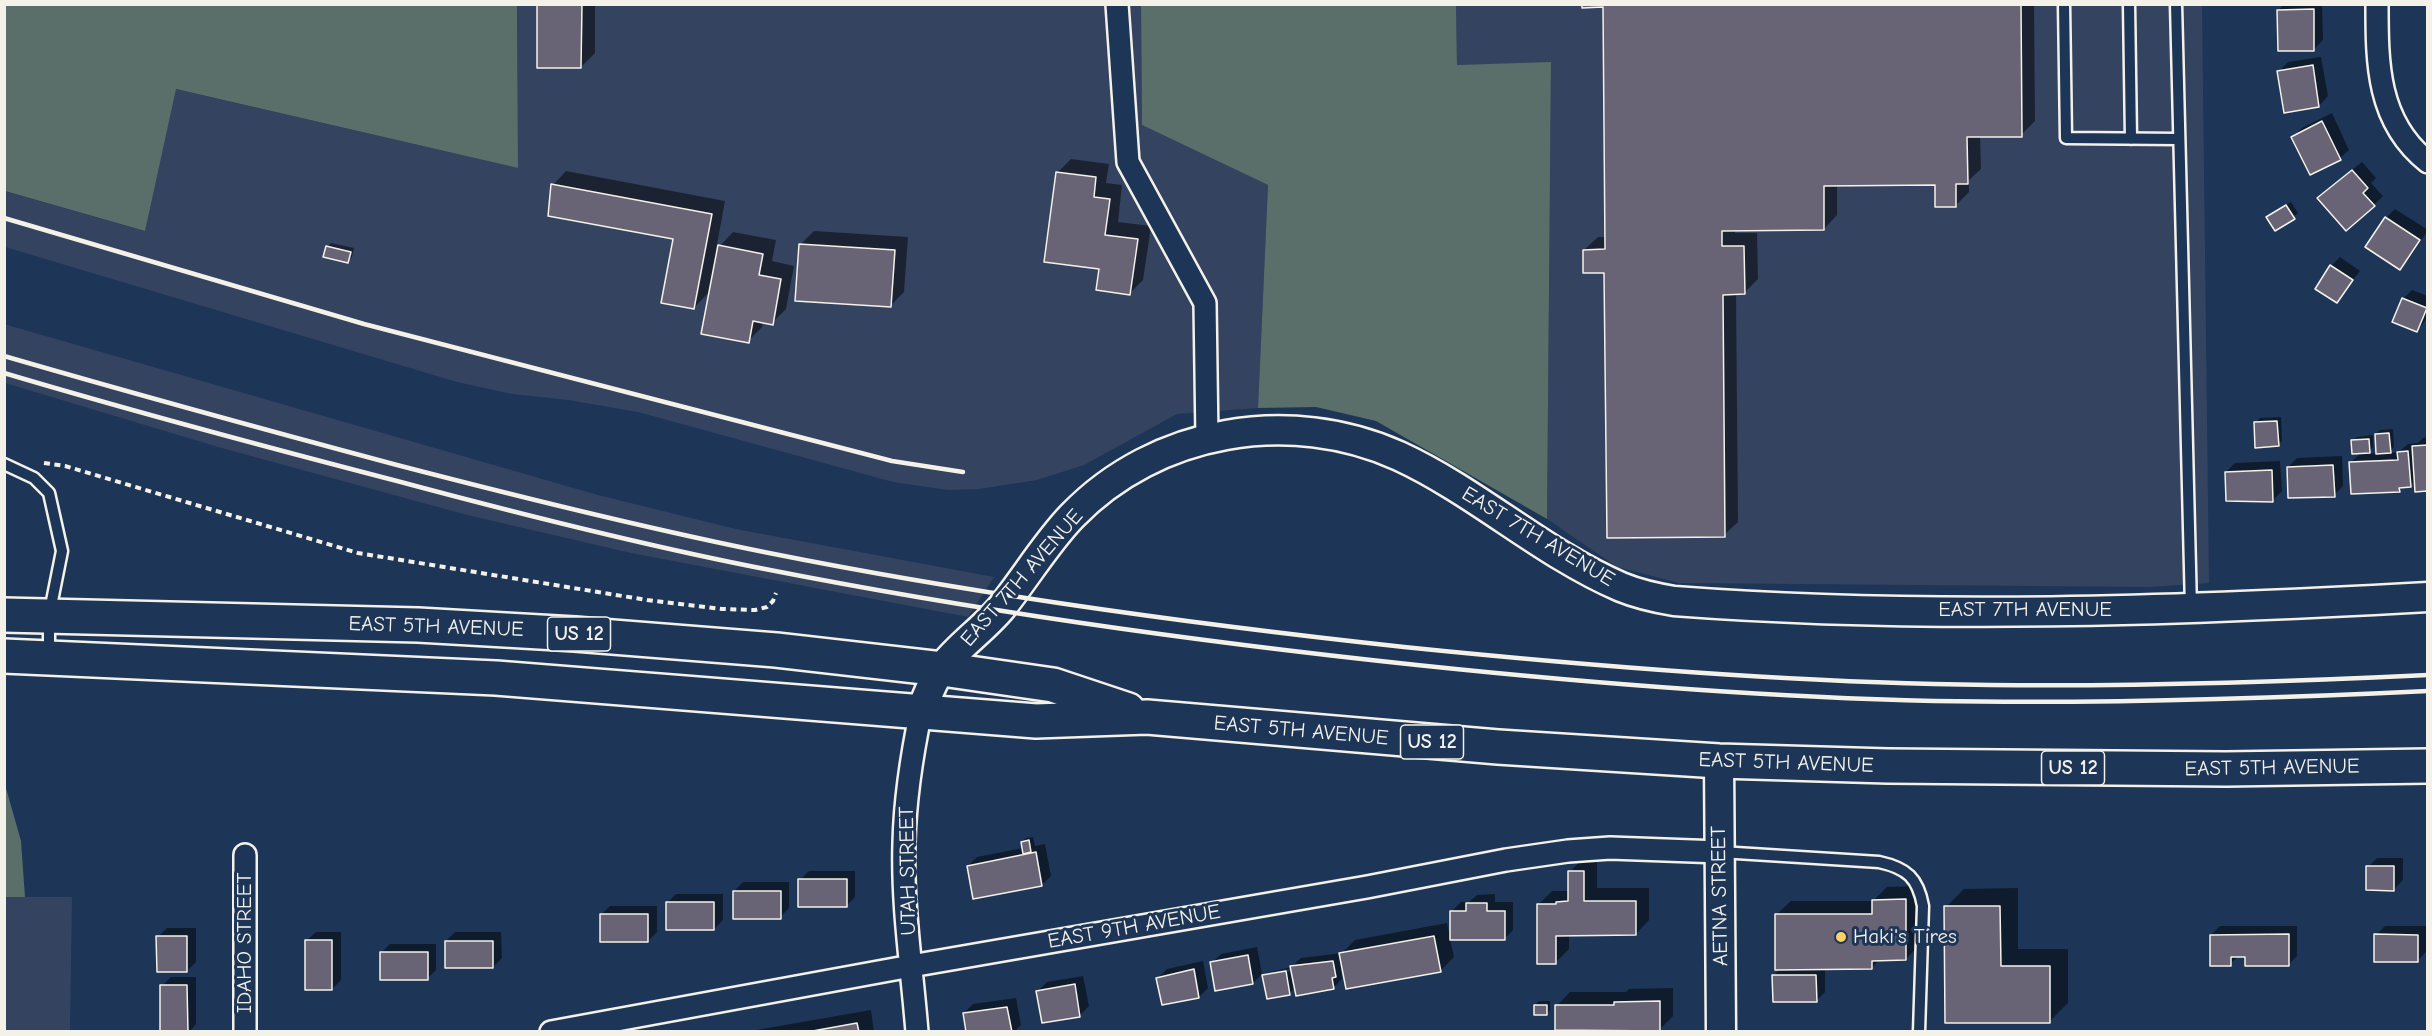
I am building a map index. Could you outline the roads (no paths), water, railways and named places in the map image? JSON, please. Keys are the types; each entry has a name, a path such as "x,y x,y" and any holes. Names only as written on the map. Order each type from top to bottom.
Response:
{"main road":[{"name":"EAST 5TH AVENUE","path":"4,615 418,625 575,634 776,650 942,669 1053,685 1147,717"},
{"name":"EAST 5TH AVENUE","path":"4,656 495,678 1036,721 1147,717 1498,747 1719,761 1888,766 2226,770 2427,766"}],"street":[{"path":"1117,4 1128,162 1205,303 1207,439"},
{"path":"2377,4 2380,85 2394,120 2404,137 2427,162"},
{"name":"EAST 7TH AVENUE","path":"921,711 942,669 999,610 1055,536 1092,498 1120,476 1152,459 1234,432 1290,430 1346,438 1374,446 1436,476 1598,576 1622,587 1674,601 1853,609 1980,611 2191,609 2427,597"},
{"name":"UTAH STREET","path":"917,1032 904,845 911,763 921,711"},
{"name":"AETNA STREET","path":"1719,761 1721,1032"},
{"name":"EAST 9TH AVENUE","path":"551,1032 1546,854 1610,848 1720,852"},
{"name":"IDAHO STREET","path":"245,1032 246,855"}],"lane":[{"path":"2064,4 2066,138 2178,139"},
{"path":"2129,4 2131,139"},
{"path":"2176,4 2191,609"},
{"path":"9,466 34,478 49,493 62,551 49,616 49,657"},
{"path":"1720,852 1880,862 1897,866 1909,875 1920,889 1923,906 1919,1032"}],"railway":[{"path":"4,218 364,324 892,461 963,472"},
{"path":"4,356 397,465 675,533 927,582 1165,618 1470,654 1602,666 1801,679 1934,684 2119,685 2428,675"},
{"path":"4,373 299,455 676,551 931,599 1173,636 1481,672 1804,696 1934,701 2057,702 2428,691"}],"place":[{"name":"Haki's Tires","path":"1841,937"}]}
